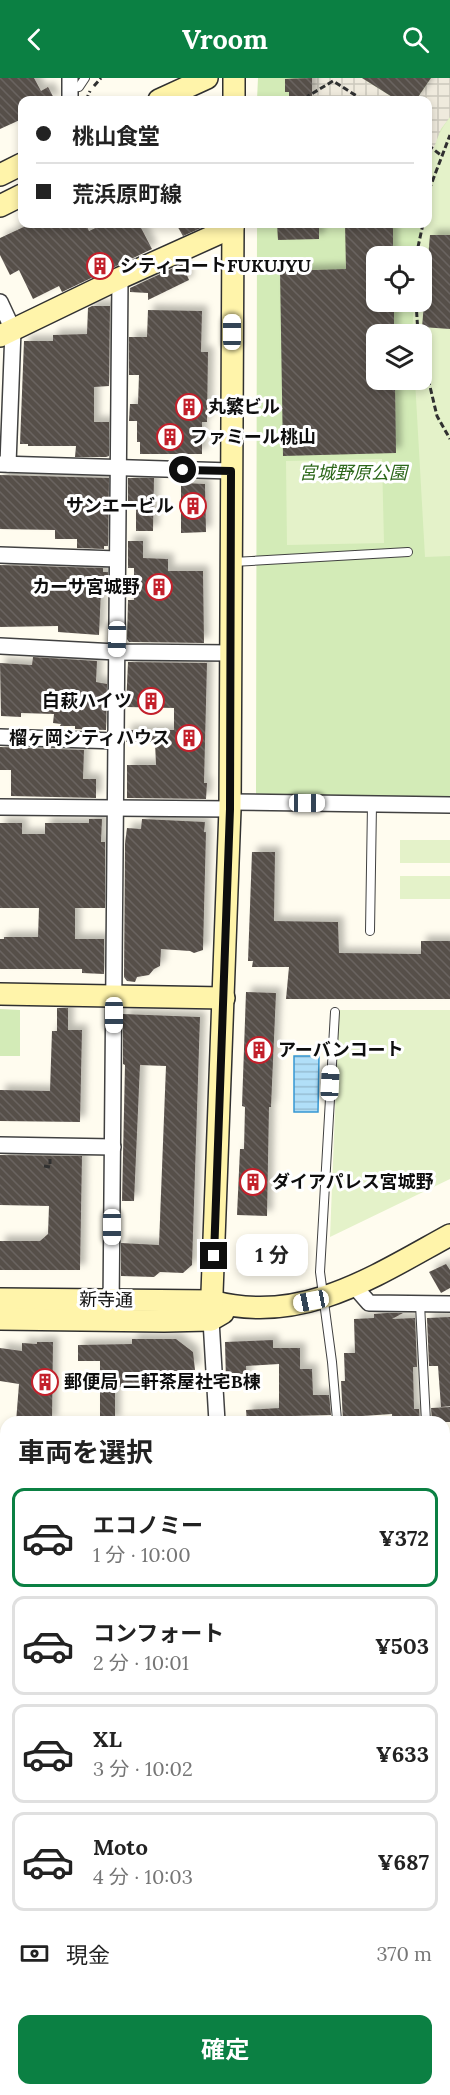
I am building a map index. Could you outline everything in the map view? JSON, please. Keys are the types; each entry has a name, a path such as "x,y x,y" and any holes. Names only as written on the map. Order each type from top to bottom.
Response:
{"main road":[{"path":"168,96 207,78"},
{"path":"0,175 18,166"},
{"path":"0,206 18,197"},
{"path":"7,333 227,228"},
{"path":"233,228 230,806 212,1310 275,1306 324,1298 355,1287 450,1235"},
{"path":"0,994 224,998"},
{"name":"新寺通","path":"0,1299 111,1310"},
{"name":"新寺通","path":"0,1319 111,1310 212,1310"}],"street":[{"path":"111,1310 120,278"},
{"path":"0,302 7,333 4,464 231,471"},
{"path":"0,555 117,559"},
{"path":"0,646 117,652 232,653"},
{"path":"0,737 116,741"},
{"path":"0,807 450,805"},
{"path":"0,1145 113,1147"},
{"path":"355,1287 369,1303 450,1304"},
{"path":"212,1310 217,1416"}],"lane":[{"path":"70,89 78,87 85,78"},
{"path":"231,562 408,552"},
{"path":"370,931 372,804"},
{"path":"334,1012 320,1272 337,1416"},
{"path":"420,1304 426,1416"}],"path":[{"path":"308,96 332,80 357,96"},
{"path":"432,182 450,135"},
{"path":"432,149 442,156"},
{"path":"418,246 422,228"},
{"path":"431,390 437,416 450,439"}],"green space":[{"name":"宮城野原公園","path":"258,78 450,78 450,800 256,797 257,228 432,228 432,96 257,96"},
{"path":"450,117 450,556 425,557 416,390 432,390 432,324 413,324 413,312 432,312 432,246 419,246 421,228 432,228 432,152"},
{"path":"382,459 384,543 287,545 286,461"},
{"path":"400,840 450,840 450,863 400,863"},
{"path":"400,876 450,876 450,899 400,899"},
{"path":"0,1009 20,1010 20,1056 0,1056"},
{"path":"339,1010 450,1010 450,1179 330,1237"}],"shaded area":[{"path":"306,78 362,78 391,96 304,96"},
{"path":"431,78 450,78 450,117 441,129 432,153 432,96 419,96"}],"water":[{"path":"294,1056 319,1056 318,1112 294,1112"}],"building":[{"path":"0,78 34,78 41,91 48,87 53,96 18,96 18,121 0,129"},
{"path":"312,78 312,96 289,96 289,92 285,92 285,79"},
{"path":"362,78 431,78 419,96 391,96"},
{"path":"21,228 88,228 89,231 95,228 141,228 152,249 62,292 59,286 33,299 19,270 10,275 0,255 0,238"},
{"path":"178,228 201,228 183,236"},
{"path":"277,228 319,228 319,239 278,240"},
{"path":"345,228 393,228 393,246 366,246 366,312 394,312 394,324 366,324 366,390 395,390 396,453 283,456 280,271 346,269"},
{"path":"430,235 450,235 450,329 432,328 432,324 422,324 423,312 432,312 432,246 429,246"},
{"path":"182,264 189,280 148,300 148,293 130,292 130,288"},
{"path":"110,306 109,386 94,387 94,422 109,422 109,456 75,457 76,446 20,444 24,341 53,341 53,335 87,334 88,308"},
{"path":"148,310 202,311 201,352 208,352 207,422 202,422 202,454 140,454 140,442 137,442 137,421 129,421 130,404 138,404 139,375 129,375 129,337 147,337"},
{"path":"0,475 109,478 108,546 104,546 104,549 77,548 77,539 55,539 55,530 0,529"},
{"path":"128,478 154,478 153,531 136,531 136,506 128,505"},
{"name":"サンエービル","path":"184,483 205,484 206,532 181,533 181,485 185,485"},
{"path":"128,541 143,541 143,558 168,559 168,571 203,571 204,643 129,642 127,639 128,600 134,600 134,568 128,568"},
{"path":"0,565 103,568 103,572 108,572 108,585 104,585 104,590 101,590 99,635 58,632 58,626 0,627"},
{"path":"33,657 97,661 96,682 107,684 106,730 60,726 61,724 53,723 54,714 21,713 21,717 1,716 0,663 32,665"},
{"path":"128,662 207,663 204,783 207,783 206,799 127,798 127,765 156,765 155,742 126,742 126,730 174,730 174,708 126,707"},
{"path":"0,747 84,750 83,779 96,779 96,798 11,796 11,770 0,770"},
{"path":"89,819 102,819 101,842 105,842 105,908 75,908 75,939 104,939 104,974 82,973 82,969 0,969 0,939 38,937 39,908 0,908 0,823 22,823 22,834 45,834 45,823 89,823"},
{"path":"142,819 205,822 203,950 194,953 161,949 160,966 149,975 137,977 135,982 127,981 124,977 125,843 127,828 141,829"},
{"path":"252,852 275,852 274,921 338,922 339,953 421,954 421,941 450,941 450,999 286,999 289,967 252,967 253,961 248,961"},
{"path":"246,992 276,993 271,1107 269,1107 267,1216 237,1215 240,1149 244,1149 245,1107 242,1106"},
{"path":"57,1008 68,1008 68,1030 82,1030 80,1122 0,1121 0,1090 50,1091 52,1031 57,1031"},
{"path":"123,1014 200,1017 192,1265 183,1273 160,1272 154,1277 121,1276 121,1243 159,1245 166,1066 140,1065 134,1201 122,1201 125,1065 123,1064"},
{"path":"0,1155 82,1156 80,1270 0,1270 0,1241 40,1241 48,1234 49,1206 0,1205"},
{"path":"446,1264 450,1270 450,1288 441,1293 429,1272"},
{"path":"403,1313 392,1319 415,1318 417,1367 413,1367 414,1409 419,1409 420,1416 392,1416 392,1414 343,1416 341,1381 345,1381 344,1353 355,1353 354,1319 374,1318 374,1314"},
{"path":"450,1317 450,1406 441,1407 438,1366 429,1366 427,1318"},
{"path":"132,1339 176,1339 193,1352 195,1370 182,1370 182,1388 115,1387 115,1416 100,1416 100,1361 78,1361 78,1345 132,1344"},
{"path":"273,1340 273,1348 300,1348 300,1369 312,1369 313,1395 329,1395 331,1415 246,1416 246,1410 279,1408 279,1364 246,1366 247,1380 226,1382 225,1342"},
{"path":"37,1342 53,1342 52,1416 16,1416 19,1384 0,1381 0,1348 22,1351 22,1343 37,1344"},
{"path":"450,1407 450,1416 432,1416 431,1408"}],"place":[{"name":"シティコートFUKUJYU","path":"100,266"},
{"name":"丸繁ビル","path":"189,407"},
{"name":"ファミール桃山","path":"170,437"},
{"name":"サンエービル","path":"193,506"},
{"name":"カーサ宮城野","path":"159,587"},
{"name":"白萩ハイツ","path":"151,701"},
{"name":"榴ヶ岡シティハウス","path":"189,738"},
{"name":"アーバンコート","path":"259,1050"},
{"name":"ダイアパレス宮城野","path":"253,1182"},
{"name":"郵便局 二軒茶屋社宅B棟","path":"45,1382"}],"route":[{"path":"183,470 231,471 230,809 214,1256"}]}
